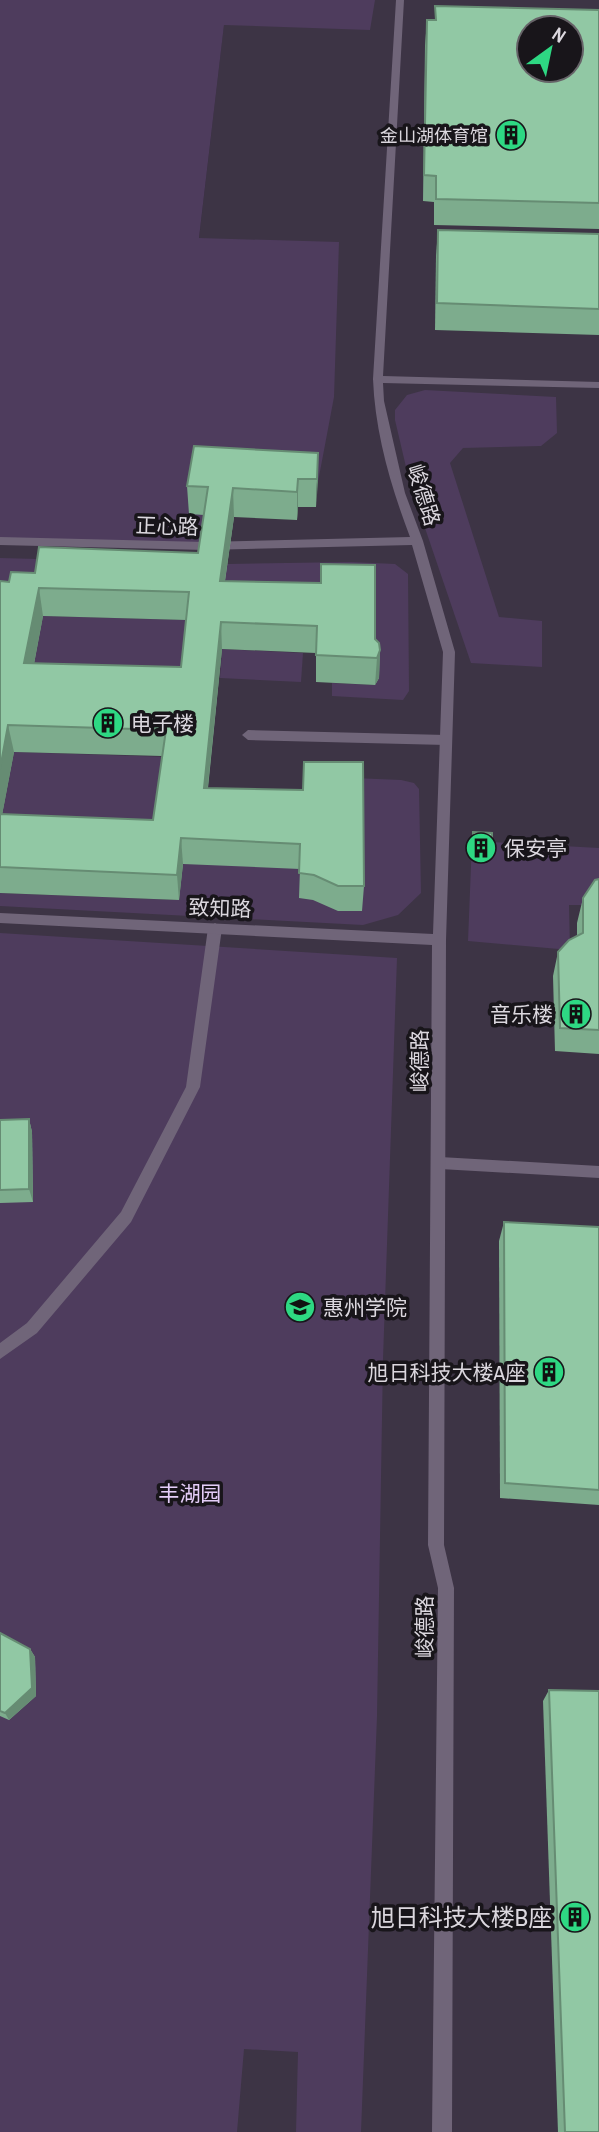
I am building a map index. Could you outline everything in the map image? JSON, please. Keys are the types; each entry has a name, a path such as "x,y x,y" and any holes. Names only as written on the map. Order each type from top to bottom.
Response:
{"street":[{"name":"峻德路","path":"400,0 378,379 379,401 398,493 417,541 449,652 439,940 440,1163 436,1545 446,1588 442,2132"},
{"path":"378,379 599,385"},
{"name":"正心路","path":"0,541 205,546 417,541"},
{"path":"248,735 446,740"},
{"name":"致知路","path":"0,918 439,940"},
{"path":"0,1352 32,1328 126,1217 193,1087 215,928"},
{"path":"440,1163 599,1172"}],"shaded area":[{"name":"惠州学院","path":"248,0 599,0 599,2132 0,2132 0,482 199,238 224,24"}],"green space":[{"path":"0,0 375,0 370,30 224,25 199,238 339,242 334,397 318,482 189,513 210,515 205,546 0,541"},
{"path":"425,390 556,397 557,433 541,446 463,448 450,463 499,617 542,621 542,667 471,663 410,484 395,420 395,410 407,395"},
{"path":"0,558 228,564 395,564 408,574 409,691 403,700 332,696 332,683 375,685 374,593 0,609"},
{"path":"43,616 191,620 184,694 29,690"},
{"path":"222,649 303,653 301,682 220,678"},
{"path":"14,752 168,757 156,846 0,826"},
{"path":"330,777 401,780 414,783 419,789 421,893 398,915 363,925 0,906 0,893 179,900 183,864"},
{"path":"472,841 599,848 599,902 569,905 570,950 468,941"},
{"name":"丰湖园","path":"0,933 397,958 383,1359 377,1716 361,2132 296,2132 298,2052 244,2049 237,2132 0,2132"}],"building":[{"name":"金山湖体育馆","path":"435,6 599,10 599,203 436,199 436,176 424,175 427,20 436,20"},
{"path":"438,230 599,234 599,309 437,303"},
{"path":"194,446 318,453 317,479 298,479 297,492 233,488 220,581 321,583 321,564 375,565 375,639 380,650 377,658 316,655 317,626 221,622 204,788 303,790 304,762 363,762 364,886 338,886 314,875 299,873 300,844 181,838 177,875 0,867 0,814 153,820 166,730 8,725 0,769 0,581 9,582 11,572 35,573 39,547 198,553 208,487 187,486","holes":["39,588 189,592 181,667 24,663"]},
{"path":"473,832 492,833 492,847 473,845"},
{"name":"音乐楼","path":"599,879 599,1030 560,1028 558,952 569,940 583,933 583,898 595,880"},
{"path":"29,1119 29,1189 0,1190 0,1120"},
{"name":"旭日科技大楼A座","path":"504,1222 599,1227 599,1490 505,1483"},
{"path":"0,1633 30,1649 32,1688 5,1713 0,1711"},
{"name":"旭日科技大楼B座","path":"549,1690 599,1691 599,2132 565,2132"}],"place":[{"name":"金山湖体育馆","path":"511,135"},
{"name":"电子楼","path":"108,723"},
{"name":"保安亭","path":"481,848"},
{"name":"音乐楼","path":"576,1014"},
{"name":"惠州学院","path":"300,1307"},
{"name":"旭日科技大楼A座","path":"549,1372"},
{"name":"旭日科技大楼B座","path":"575,1917"}]}
